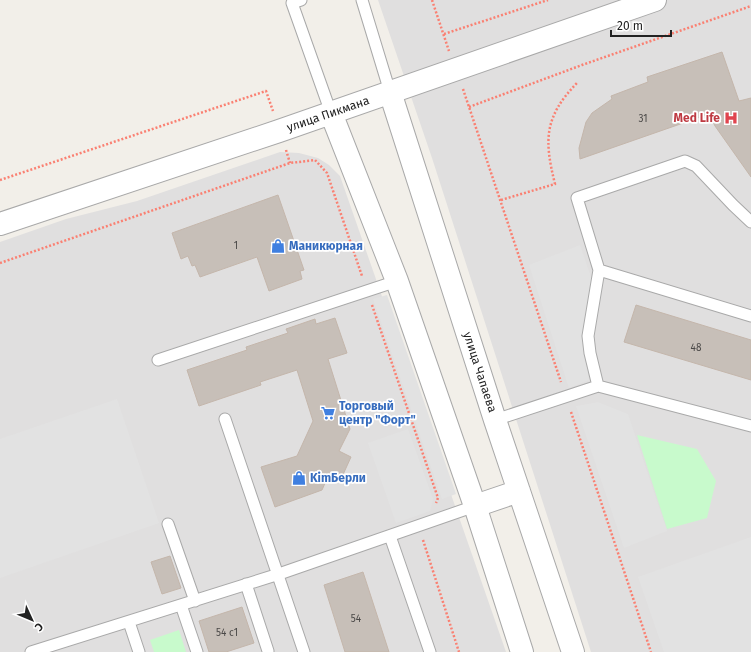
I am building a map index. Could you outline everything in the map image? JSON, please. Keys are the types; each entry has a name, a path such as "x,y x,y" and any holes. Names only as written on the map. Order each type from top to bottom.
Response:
{"street":[{"name":"улица Пикмана","path":"0,224 331,113 655,0"},
{"name":"улица Чапаева","path":"390,92 495,420 573,652"},
{"path":"331,113 397,281 475,506 522,652"},
{"path":"475,506 519,492"}],"lane":[{"path":"301,0 292,3 331,113"},
{"path":"362,0 390,92"},
{"path":"598,386 590,353 588,336 599,270 577,198 685,161 696,166 751,222"},
{"path":"599,270 751,316"},
{"path":"158,360 397,281"},
{"path":"495,420 598,386 751,426"},
{"path":"225,419 304,652"},
{"path":"31,652 278,574 475,506"},
{"path":"168,524 195,601"},
{"path":"390,536 430,652"},
{"path":"246,584 268,651"},
{"path":"181,605 197,652"},
{"path":"129,622 139,652"}],"path":[{"path":"432,0 444,34 548,0"},
{"path":"651,652 469,107 590,62 751,6"},
{"path":"501,200 555,184 547,152 548,132 555,113 564,97 577,83"},
{"path":"0,180 266,91"},
{"path":"0,263 290,163 315,160 327,173 438,498 436,505"},
{"path":"418,526 459,652"}],"shaded area":[{"path":"378,0 751,0 751,652 591,652 432,158"},
{"path":"280,152 299,153 318,158 329,165 340,176 506,652 0,652 0,242 66,219 137,201"},
{"path":"580,245 592,280 582,337 589,380 569,388 529,265"},
{"path":"387,295 456,494 442,499 373,299"},
{"path":"117,399 159,523 0,578 0,439"},
{"path":"598,402 628,414 667,531 624,548 576,406"},
{"path":"408,429 433,499 430,511 396,523 368,443"},
{"path":"751,537 751,652 664,652 638,577"}],"green space":[{"path":"637,435 697,449 716,481 707,518 667,529"},
{"path":"179,630 186,652 154,652 150,640"}],"building":[{"path":"722,52 739,101 751,98 751,177 715,126 709,114 580,159 579,148 586,122 592,113 612,99 611,96 648,82 647,77"},
{"path":"278,195 304,270 300,271 302,279 269,291 257,257 200,277 195,265 192,266 188,256 181,259 172,233"},
{"path":"636,305 751,340 751,380 624,342"},
{"name":"Торговый центр \"Форт\"","path":"335,318 347,353 328,359 350,429 339,451 351,457 341,479 329,474 322,490 275,507 261,467 297,456 313,421 297,370 260,382 261,385 199,406 187,370 247,350 246,347 288,333 286,329 315,319 316,324"},
{"path":"170,556 181,588 162,594 151,562"},
{"path":"363,572 389,652 345,652 324,585"},
{"path":"242,607 254,643 226,652 209,652 199,621"}],"place":[{"name":"Med Life","path":"731,118"},
{"name":"Маникюрная","path":"278,246"},
{"name":"Торговый центр \"Форт\"","path":"328,413"},
{"name":"KimБерли","path":"299,478"}]}
